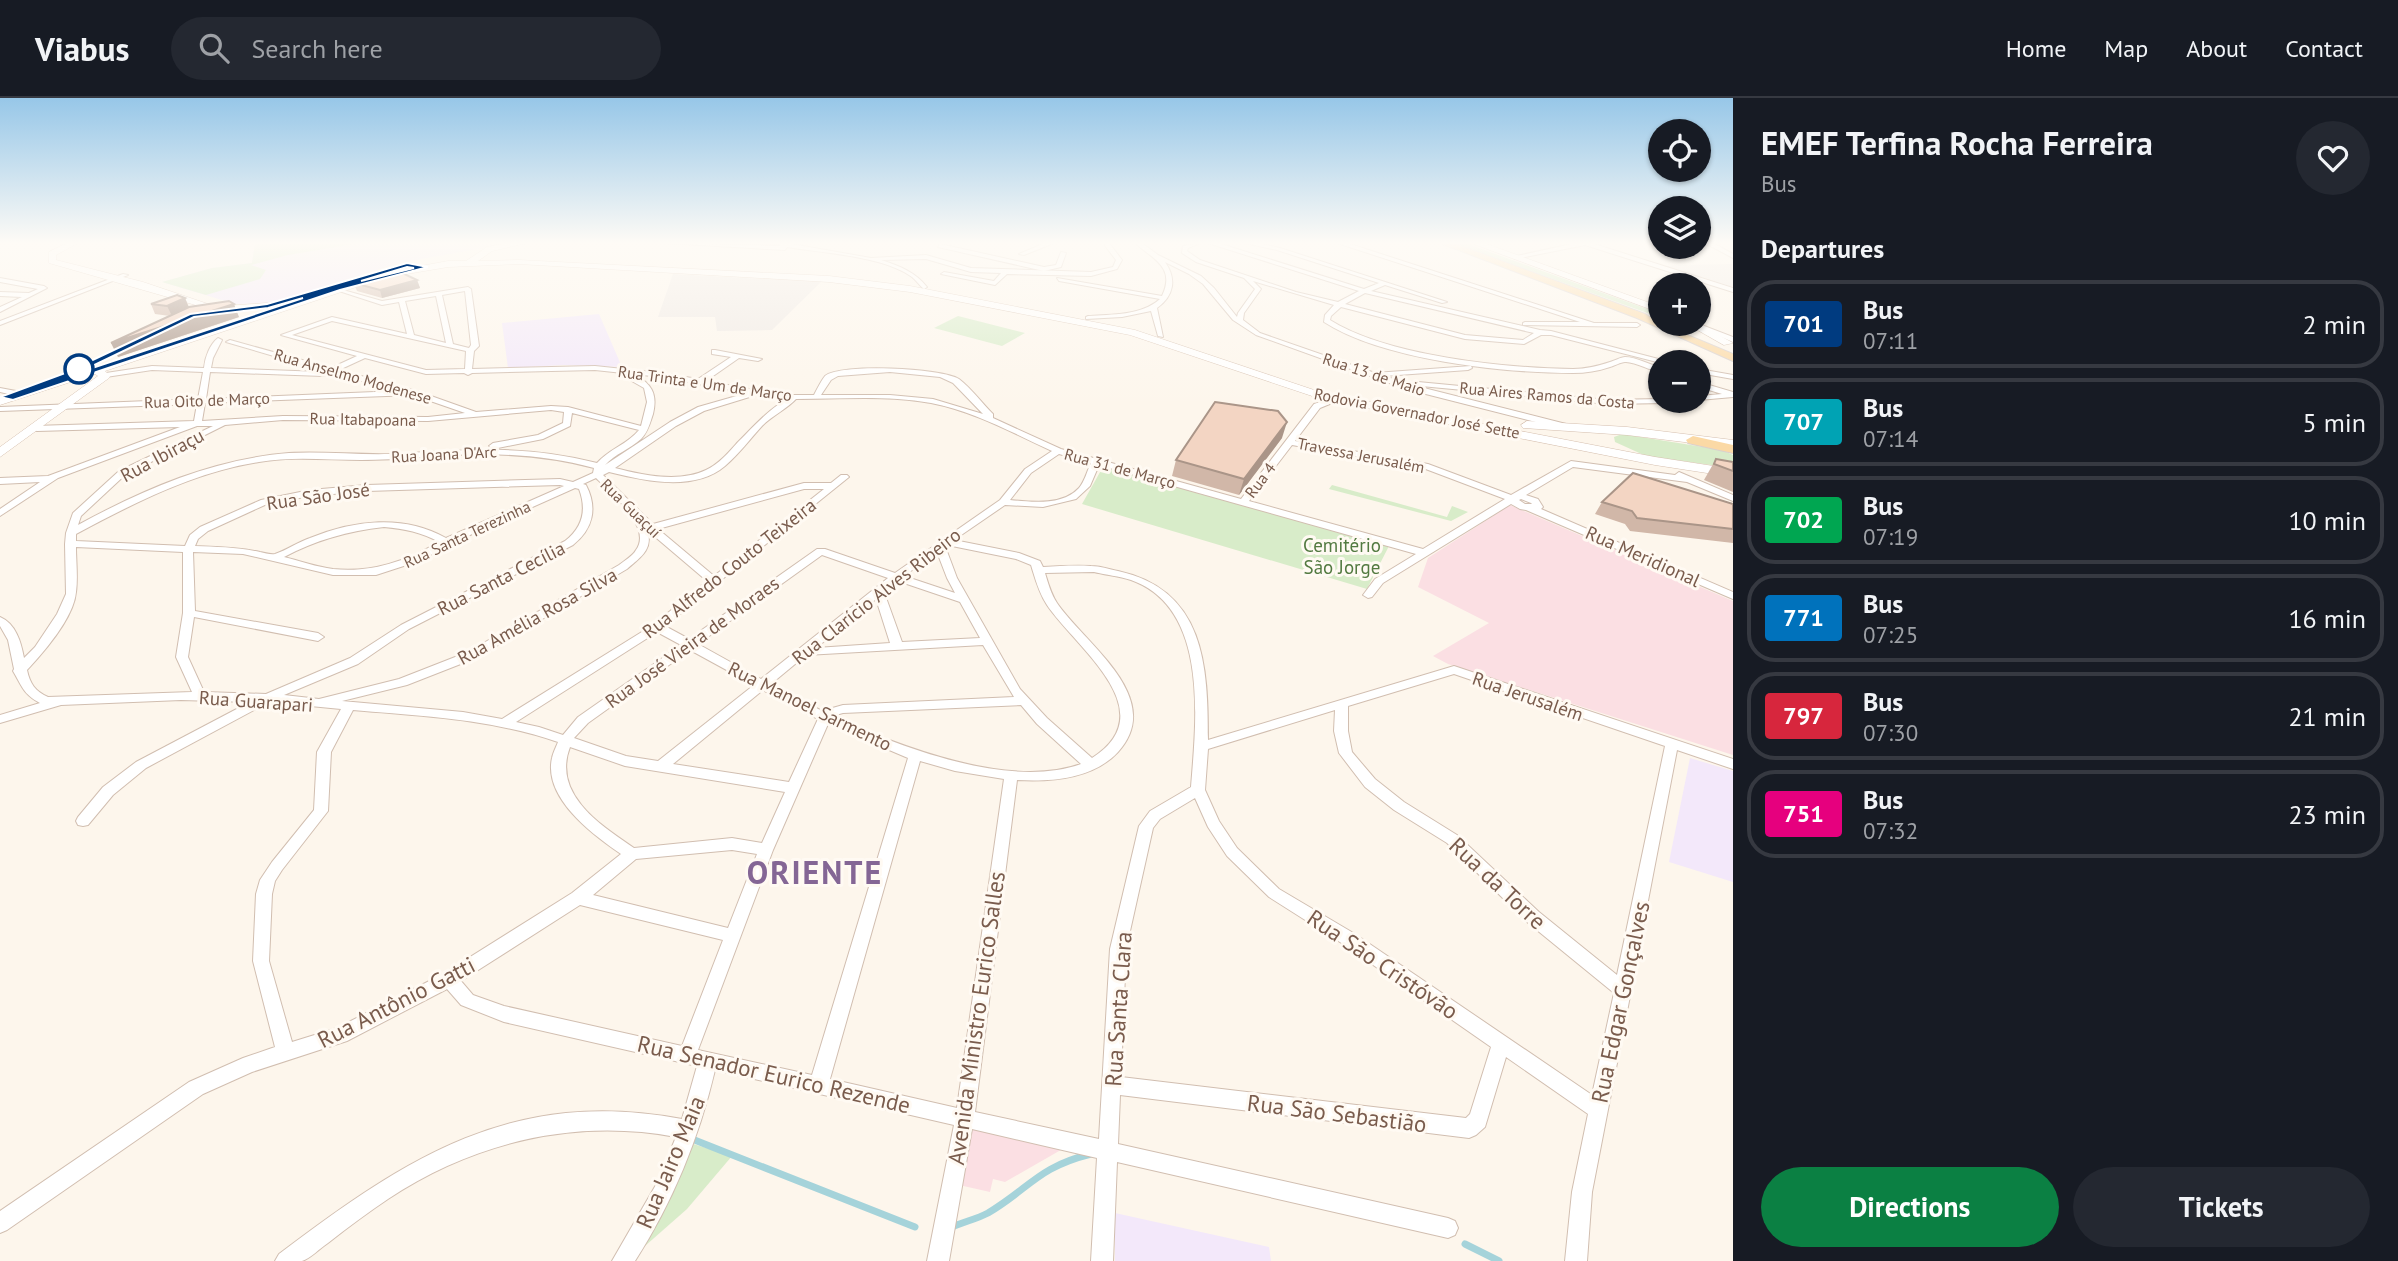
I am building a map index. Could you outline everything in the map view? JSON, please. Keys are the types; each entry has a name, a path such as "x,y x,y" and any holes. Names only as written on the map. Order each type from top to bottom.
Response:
{"main road":[{"path":"180,320 206,305 183,297"},
{"path":"204,297 246,308"},
{"path":"192,315 279,303 298,297"},
{"path":"5,396 68,374 131,359 314,297"},
{"path":"959,297 1113,325"},
{"path":"979,297 1113,325"},
{"path":"1590,297 1641,316 1733,358"},
{"path":"1622,297 1648,306"},
{"path":"1624,297 1648,306"},
{"name":"Rodovia Governador José Sette","path":"1113,325 1161,336 1275,376 1380,403 1477,421 1627,431 1693,440 1733,449"},
{"name":"Rodovia Governador José Sette","path":"1113,325 1250,374 1334,399 1654,461 1732,473"},
{"path":"1711,333 1731,343"},
{"path":"1711,335 1731,343"},
{"path":"0,453 67,406 101,366 120,349"},
{"path":"5,396 101,366"},
{"path":"1334,399 1346,397 1380,403"},
{"path":"1545,426 1585,448"},
{"path":"1627,431 1610,434 1608,441 1625,452 1654,461"},
{"path":"1693,440 1733,449"}],"street":[{"path":"0,309 27,297"},
{"path":"0,324 65,297"},
{"path":"362,297 378,303 416,297"},
{"path":"440,297 450,344"},
{"path":"468,373 470,350 475,346 469,297"},
{"path":"1158,297 1163,298"},
{"path":"1219,297 1228,314 1247,328"},
{"path":"1247,328 1239,317 1252,297"},
{"path":"1311,297 1483,340 1524,342 1541,332 1587,340 1648,357"},
{"path":"1354,297 1329,312 1326,321 1348,334 1444,359 1580,371 1607,366 1625,359"},
{"path":"1393,297 1521,326 1648,367"},
{"path":"1428,297 1490,318"},
{"path":"1509,297 1595,325"},
{"path":"1088,318 1154,308 1163,298"},
{"path":"402,300 411,335 470,350"},
{"path":"1154,308 1161,336"},
{"path":"0,309 27,312"},
{"name":"Rua Trinta e Um de Março","path":"411,335 332,319 284,335 417,371 468,373 561,368 616,370 757,394 800,398 816,397 828,378 836,374 922,371 950,378 999,424"},
{"path":"1521,326 1637,325"},
{"name":"Rua 13 de Maio","path":"1247,328 1386,380 1568,427"},
{"path":"0,513 49,479 198,423 211,353 218,340"},
{"name":"Rua Anselmo Modenese","path":"230,342 414,393 476,414"},
{"path":"211,353 253,347"},
{"path":"715,352 758,359"},
{"path":"699,382 737,356"},
{"path":"101,366 312,373 333,371 362,358"},
{"path":"1371,375 1518,367"},
{"path":"616,370 650,389 652,401 644,429"},
{"path":"1711,373 1733,377"},
{"name":"Rua Aires Ramos da Costa","path":"1386,380 1588,401 1648,401"},
{"path":"1711,388 1733,396"},
{"name":"Rua Oito de Março","path":"0,409 414,393"},
{"name":"Rua Santa Terezinha","path":"70,538 188,549 243,551 333,572 364,574 403,564 600,471 690,414 757,394"},
{"path":"1711,397 1733,396"},
{"name":"Rua 31 de Março","path":"816,397 923,399 962,409 1058,451 1425,553"},
{"name":"Rua Joana D'Arc","path":"70,538 143,495 255,461 289,456 372,458 466,450 544,454 600,471 646,478 685,478 706,474 731,453 760,421 782,404 800,398"},
{"name":"Rua 4","path":"1244,502 1320,403 1334,399"},
{"name":"Rua Itabapoana","path":"37,428 224,423 283,418 428,419 536,408 568,409 644,429"},
{"path":"466,450 550,434 567,424 568,409"},
{"name":"Rua Ibiraçu","path":"70,538 76,515 122,473 224,423"},
{"name":"Rua Guaçuí","path":"644,429 600,471 638,516 716,583"},
{"name":"Travessa Jerusalém","path":"1289,442 1425,466 1534,504"},
{"name":"Rua Clarício Alves Ribeiro","path":"660,768 897,577 1003,502 1028,471 1058,451"},
{"path":"1654,461 1686,479 1733,498"},
{"path":"1003,502 1038,503 1072,497 1085,486 1096,462"},
{"path":"1368,596 1379,581 1425,553 1442,539 1571,464 1686,479"},
{"name":"Rua Alfredo Couto Teixeira","path":"505,723 657,627 716,583 844,477"},
{"path":"0,481 49,479"},
{"name":"Rua São José","path":"188,549 194,537 224,518 264,502 301,494 367,488 575,483"},
{"name":"Rua Santa Cecília","path":"83,821 124,776 267,698 355,661 405,627 577,538 586,527 589,510 583,487 575,483"},
{"path":"651,528 804,486 833,486"},
{"path":"1525,490 1534,504"},
{"name":"Rua Meridional","path":"1534,504 1553,516 1733,596"},
{"name":"Rua Amélia Rosa Silva","path":"310,704 403,682 472,655 514,631 638,556 645,544 638,516"},
{"path":"277,557 315,538 372,526 421,529 446,542"},
{"path":"19,671 39,650 67,607 72,588 70,538"},
{"path":"943,544 1020,556 1033,561 1038,570 1042,586 1051,603 1098,655 1123,700 1126,723 1122,734 1112,750 1092,766 1023,701 964,600 943,544"},
{"path":"188,549 190,613 181,657 200,697"},
{"name":"Rua José Vieira de Moraes","path":"565,739 583,720 821,551 964,600"},
{"path":"1038,570 1077,567 1127,573 1154,587 1186,618 1196,646 1200,673 1202,746 1198,790"},
{"path":"878,593 897,646"},
{"path":"190,613 318,637"},
{"name":"Rua Guarapari","path":"0,620 12,630 19,671 25,686 33,696 56,703 200,697 267,698 441,714 505,723 565,739 606,756 660,768 793,788"},
{"name":"Rua Manoel Sarmento","path":"657,627 761,686 824,717 915,755 964,769 1011,775 1050,775 1092,766"},
{"path":"802,652 987,641"},
{"name":"Rua Jerusalém","path":"1202,746 1342,706 1454,670 1733,764"},
{"path":"687,1055 766,850 824,717 831,711 843,709 1023,701"},
{"path":"0,719 56,703"},
{"name":"Rua da Torre","path":"1342,706 1341,732 1346,753 1370,783 1399,806 1452,839 1533,917 1624,991"},
{"path":"286,1053 261,961 264,894 268,880 277,866 321,811 324,752 348,707"},
{"path":"565,739 558,774 566,798 632,854 732,844 766,850"},
{"name":"Rua Edgar Gonçalves","path":"1576,1261 1582,1192 1672,744"},
{"path":"819,1084 915,755"},
{"name":"Avenida Ministro Eurico Salles","path":"938,1261 965,1117 1011,775"},
{"name":"Rua São Cristóvão","path":"1198,790 1213,823 1232,852 1274,893 1501,1042 1598,1110"},
{"name":"Rua Santa Clara","path":"1102,1261 1110,1149 1118,949 1142,836 1154,815 1198,790"},
{"name":"Rua Antônio Gatti","path":"0,1223 196,1088 249,1064 341,1035 449,979 578,898 632,854"},
{"path":"578,898 734,936"},
{"name":"Rua Senador Eurico Rezende","path":"449,979 459,993 477,1006 1448,1228"},
{"name":"Rua São Sebastião","path":"1112,1085 1469,1128 1478,1120 1501,1042"},
{"name":"Rua Jairo Maia","path":"623,1261 654,1213 688,1130 708,1060"},
{"path":"286,1261 384,1190 423,1167 489,1140 587,1119 642,1120 688,1130"}],"shaded area":[{"path":"213,297 289,297 271,303 235,304"},
{"path":"665,297 805,297 772,330 717,331 715,317 658,317"},
{"path":"599,314 622,367 564,365 508,368 502,323"},
{"path":"1510,505 1733,601 1733,755 1448,664 1433,656 1489,623 1418,587 1428,558"},
{"path":"1690,758 1733,771 1733,882 1669,862"},
{"path":"975,1123 1066,1147 1005,1182 993,1179 990,1192 959,1185 963,1141"},
{"path":"1115,1213 1269,1247 1271,1261 1115,1261"}],"green space":[{"path":"1604,297 1615,297 1648,309 1648,313"},
{"path":"958,316 1025,333 1002,346 934,328"},
{"path":"1622,434 1722,450 1733,455 1733,468 1646,456 1615,442 1614,437"},
{"name":"Cemitério São Jorge","path":"1104,465 1390,544 1367,589 1082,504"},
{"path":"1332,485 1447,517 1452,506 1468,512 1451,521 1329,489"},
{"path":"687,1142 732,1156 687,1209 637,1253"}],"building":[{"path":"170,297 185,298 167,306 151,304"},
{"path":"229,301 234,304 111,343 189,307"},
{"path":"1215,402 1278,411 1287,422 1244,479 1176,460"},
{"path":"1716,459 1733,462 1733,471 1714,464"},
{"path":"1633,473 1733,504 1733,529 1637,518 1632,511 1602,502"}],"waterway":[{"path":"692,1139 915,1227"},
{"path":"952,1227 988,1213 1058,1165 1091,1154"},
{"path":"1465,1244 1499,1261"}],"bus line":[{"name":"701","path":"0,397 68,374 192,315 268,306 300,297"},
{"name":"701","path":"10,398 314,297"}],"district":[{"name":"ORIENTE","path":"815,872"}]}
